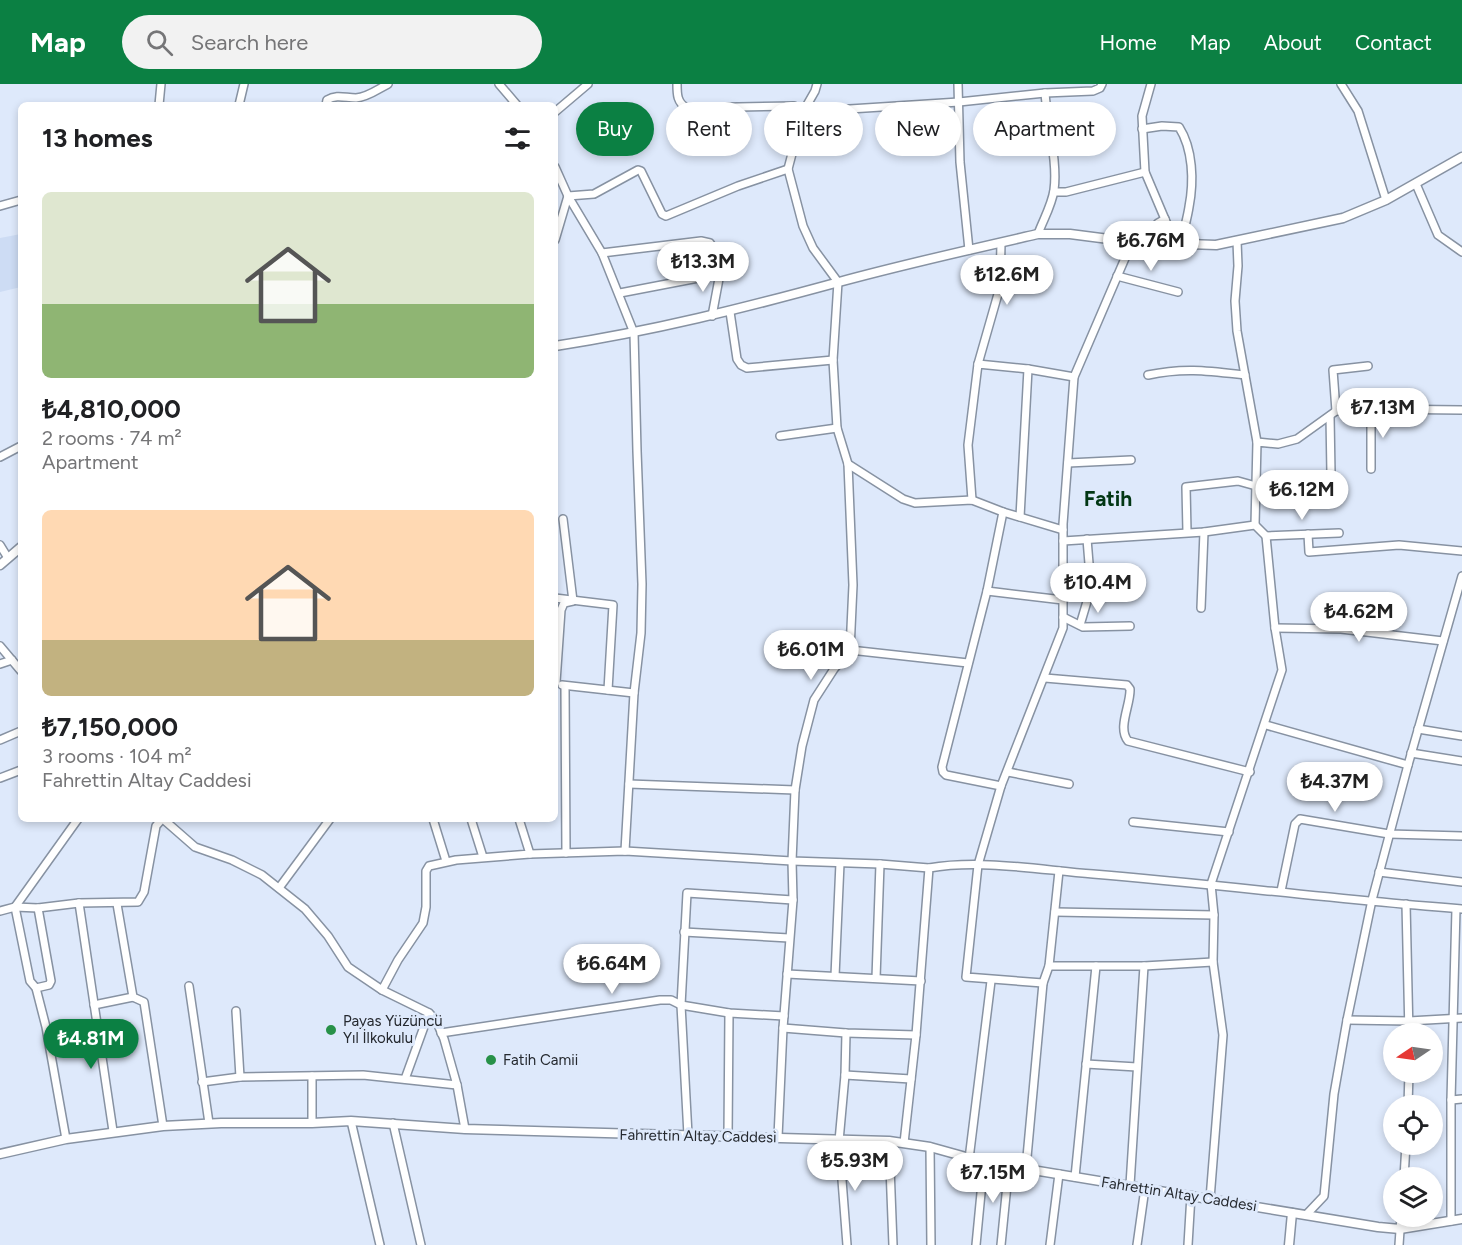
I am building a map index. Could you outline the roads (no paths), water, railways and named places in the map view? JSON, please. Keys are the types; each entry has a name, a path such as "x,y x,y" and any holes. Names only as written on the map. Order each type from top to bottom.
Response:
{"street":[{"path":"159,102 161,84"},
{"path":"240,102 244,84"},
{"path":"327,102 332,97 366,96 388,84"},
{"path":"500,84 515,102"},
{"path":"558,109 588,84"},
{"path":"677,84 679,101 687,108 764,107"},
{"path":"809,102 817,84"},
{"path":"958,84 959,102 1045,93 1093,91 1100,88 1102,84"},
{"path":"1151,84 1142,117 1145,172 1165,219 1171,244"},
{"path":"1341,84 1358,111 1386,200"},
{"path":"1038,234 1053,192 1054,165 1045,93"},
{"path":"1142,129 1162,126 1179,127 1187,140 1190,153 1191,186 1182,244"},
{"path":"778,1137 789,938 794,900 792,861 795,790 802,746 814,700 834,669 850,650 853,585 848,465 837,428 833,360 838,282 813,248 803,226 788,169 791,156"},
{"path":"960,156 969,250"},
{"path":"558,345 634,333 730,312 838,282 1038,234 1070,234 1171,244 1216,245 1237,241 1343,218 1386,200 1462,157"},
{"path":"568,196 594,194 638,170 645,176 662,213 666,216 738,186 788,169"},
{"path":"1053,192 1066,192 1145,172"},
{"path":"558,174 568,196 602,253 620,293 634,333 642,584 641,633 634,693 625,851"},
{"path":"1416,184 1438,234 1462,252"},
{"path":"558,230 568,196"},
{"path":"0,206 18,201"},
{"path":"1043,983 969,979 965,975 978,865 1001,786 1063,628 1063,530 1074,377 1117,276 1135,242 1165,219"},
{"path":"602,253 701,241 710,243 720,258 712,316"},
{"path":"1210,1199 1222,1035 1213,962 1214,915 1211,884 1266,724 1282,670 1275,628 1266,536 1255,525 1257,442 1241,357 1236,316 1237,241"},
{"path":"972,500 968,445 978,364 1000,287 1001,243"},
{"path":"620,293 719,274"},
{"path":"1117,276 1178,292"},
{"path":"730,312 737,359 747,368 833,360"},
{"path":"978,364 1074,377"},
{"path":"1187,532 1186,487 1238,481 1256,486 1320,490 1328,488 1333,414 1333,369 1368,366"},
{"path":"1020,517 1028,369"},
{"path":"1148,375 1197,369 1245,375"},
{"path":"1257,442 1278,444 1297,439 1333,414 1371,409 1462,410"},
{"path":"1371,409 1371,469"},
{"path":"780,436 837,428"},
{"path":"0,457 18,448"},
{"path":"1068,463 1131,460"},
{"path":"848,465 903,499 915,503 972,500 1063,530"},
{"path":"1001,786 946,775 942,767 987,591 1003,512"},
{"path":"563,519 573,601"},
{"path":"1063,541 1204,532 1255,525"},
{"path":"1201,608 1204,532"},
{"path":"1266,536 1339,532"},
{"path":"1308,534 1309,552 1399,545 1462,551"},
{"path":"1080,625 1091,588 1087,539"},
{"path":"0,545 9,558"},
{"path":"0,565 18,550"},
{"path":"1305,1215 1324,1196 1334,1094 1371,900 1462,576"},
{"path":"987,591 1063,600"},
{"path":"558,598 613,605 608,690"},
{"path":"558,654 561,610 564,603 573,601"},
{"path":"1063,617 1080,625 1130,626"},
{"path":"1275,628 1341,628 1443,641"},
{"path":"0,646 18,667"},
{"path":"850,650 968,663"},
{"path":"0,664 12,660"},
{"path":"1045,678 1127,685 1131,697 1124,736 1128,741 1250,772"},
{"path":"558,684 565,687 634,693"},
{"path":"565,687 566,853"},
{"path":"1266,724 1408,765"},
{"path":"1418,729 1462,736"},
{"path":"0,740 18,732"},
{"path":"1411,753 1462,761"},
{"path":"0,778 18,771"},
{"path":"1008,772 1069,784"},
{"path":"629,784 795,790"},
{"path":"1281,891 1295,824 1300,819 1389,834 1462,836"},
{"path":"66,1139 46,1027 36,988 30,981 15,907 76,822"},
{"path":"0,911 15,907 39,908 79,903 138,902 142,898 156,826 160,822"},
{"path":"166,822 195,847 232,860 262,875 305,909 348,967 382,990 429,1013 436,1020 458,1085 465,1129"},
{"path":"279,888 328,822"},
{"path":"434,822 446,861"},
{"path":"472,822 483,857"},
{"path":"520,822 530,854"},
{"path":"1133,822 1229,832"},
{"path":"382,990 398,960 423,923 426,907 426,871 429,866 446,861 483,857 625,851 929,868 952,864 978,865 1211,884 1459,909 1453,1019 1451,1221"},
{"path":"835,976 840,863"},
{"path":"876,978 880,864"},
{"path":"904,1143 921,981 929,868"},
{"path":"1026,1168 1043,983 1049,966 1059,871"},
{"path":"1379,872 1462,882"},
{"path":"688,1135 681,1005 687,893 794,900"},
{"path":"79,903 113,1131"},
{"path":"117,904 133,997"},
{"path":"1406,904 1409,1021"},
{"path":"36,988 49,985 51,981 39,908"},
{"path":"1055,912 1214,915"},
{"path":"684,932 789,938"},
{"path":"1049,966 1144,966 1213,962"},
{"path":"1075,1177 1096,966"},
{"path":"1130,1185 1144,966"},
{"path":"787,974 921,981"},
{"path":"969,1159 991,981"},
{"path":"189,986 209,1123"},
{"path":"94,1005 133,997 144,1002 163,1126"},
{"path":"441,1033 660,1000 671,1000 681,1005 729,1013 784,1016"},
{"path":"236,1011 240,1077"},
{"path":"405,1079 429,1013"},
{"path":"728,1137 729,1013"},
{"path":"1347,1020 1409,1021 1462,1018"},
{"path":"783,1028 916,1035"},
{"path":"846,1033 839,1141 847,1245"},
{"path":"1086,1065 1137,1067"},
{"path":"202,1082 240,1077 363,1075 458,1085"},
{"path":"845,1075 911,1079"},
{"path":"312,1076 312,1123"},
{"path":"1451,1100 1462,1099"},
{"path":"351,1121 380,1245"},
{"name":"Fahrettin Altay Caddesi","path":"0,1154 113,1131 209,1123 351,1121 465,1129 889,1141 930,1147 984,1162 1378,1227 1400,1228 1462,1219"},
{"path":"393,1123 421,1245"},
{"path":"889,1141 893,1245"},
{"path":"930,1147 931,1245"},
{"path":"975,1245 984,1162"},
{"path":"1001,1245 1009,1165"},
{"path":"1050,1245 1059,1174"},
{"path":"1137,1245 1145,1188"},
{"path":"1188,1245 1191,1196"},
{"path":"1289,1245 1292,1213"},
{"path":"1399,1245 1400,1228"}],"place":[{"name":"Payas Yüzüncü Yıl İlkokulu","path":"331,1030"},
{"name":"Fatih Camii","path":"491,1060"}],"district":[{"name":"Fatih","path":"1108,498"}]}
